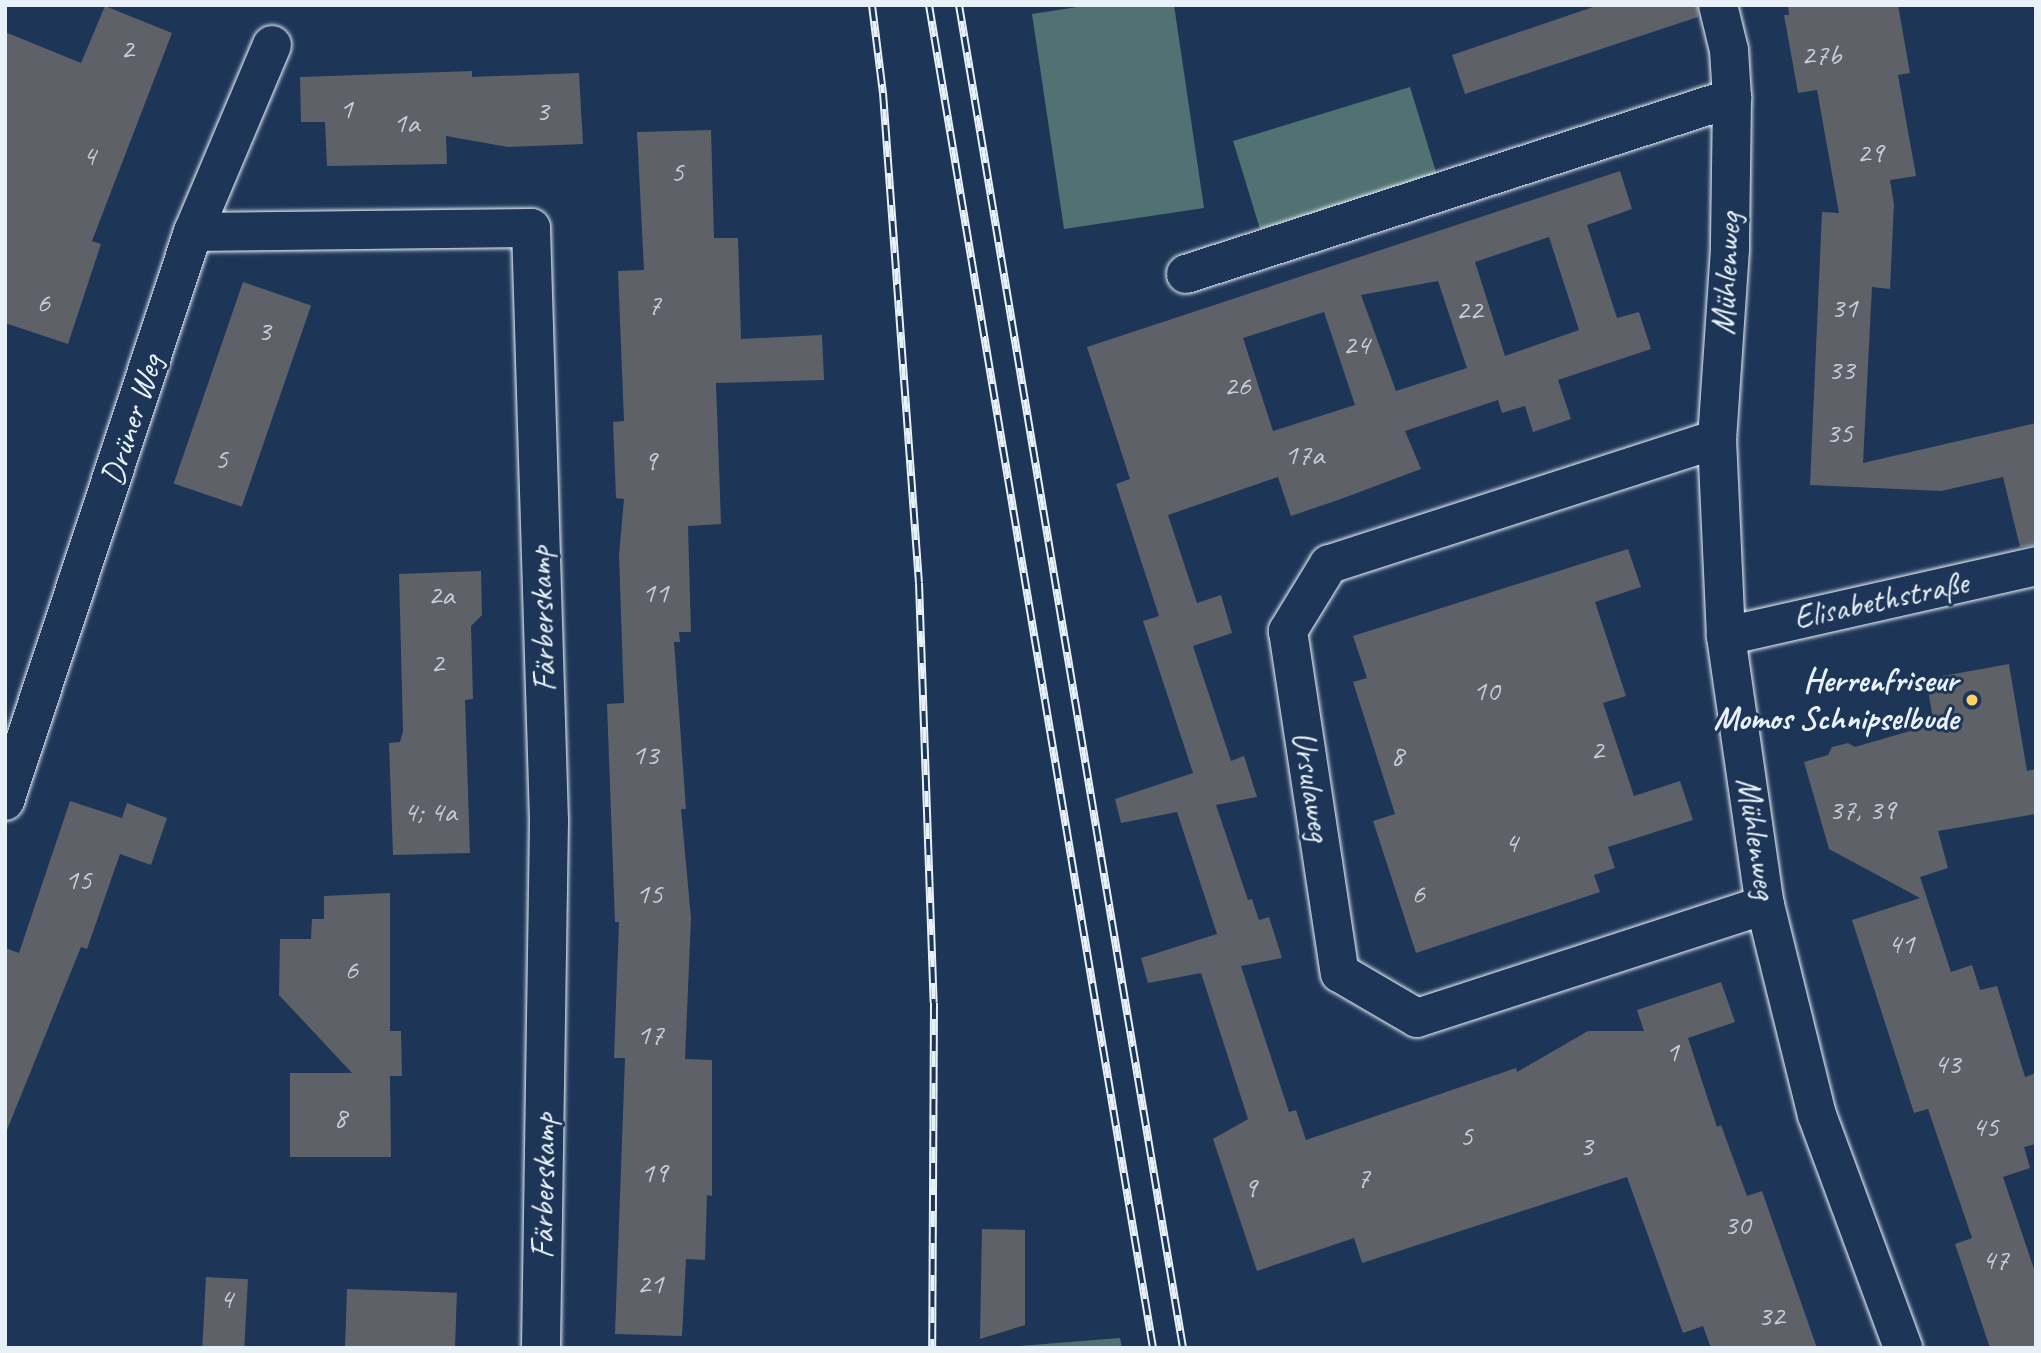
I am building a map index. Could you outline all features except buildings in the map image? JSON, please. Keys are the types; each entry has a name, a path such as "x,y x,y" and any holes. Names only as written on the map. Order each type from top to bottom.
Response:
{"street":[{"name":"Mühlenweg","path":"1718,5 1729,50 1732,98 1730,249 1717,439 1726,636 1765,905 1817,1115 1903,1348"},
{"name":"Drüner Weg","path":"5,801 193,232 272,45"},
{"path":"1186,274 1732,98"},
{"name":"Färberskamp","path":"193,232 531,228 549,821 541,1348"},
{"name":"Ursulaweg","path":"1717,439 1329,564 1288,631 1340,973 1417,1018 1765,905"},
{"name":"Elisabethstraße","path":"1726,636 2036,566"}],"green space":[{"path":"1090,5 1174,5 1204,208 1064,229 1032,14"},
{"path":"1410,87 1437,175 1260,229 1233,141"},
{"path":"1120,1338 1122,1348 992,1348"}],"railway":[{"path":"872,5 883,93 919,583 934,1003 932,1348"},
{"path":"929,5 1153,1348"},
{"path":"959,5 1183,1348"}],"place":[{"name":"Herrenfriseur Momos Schnipselbude","path":"1972,700"}]}
